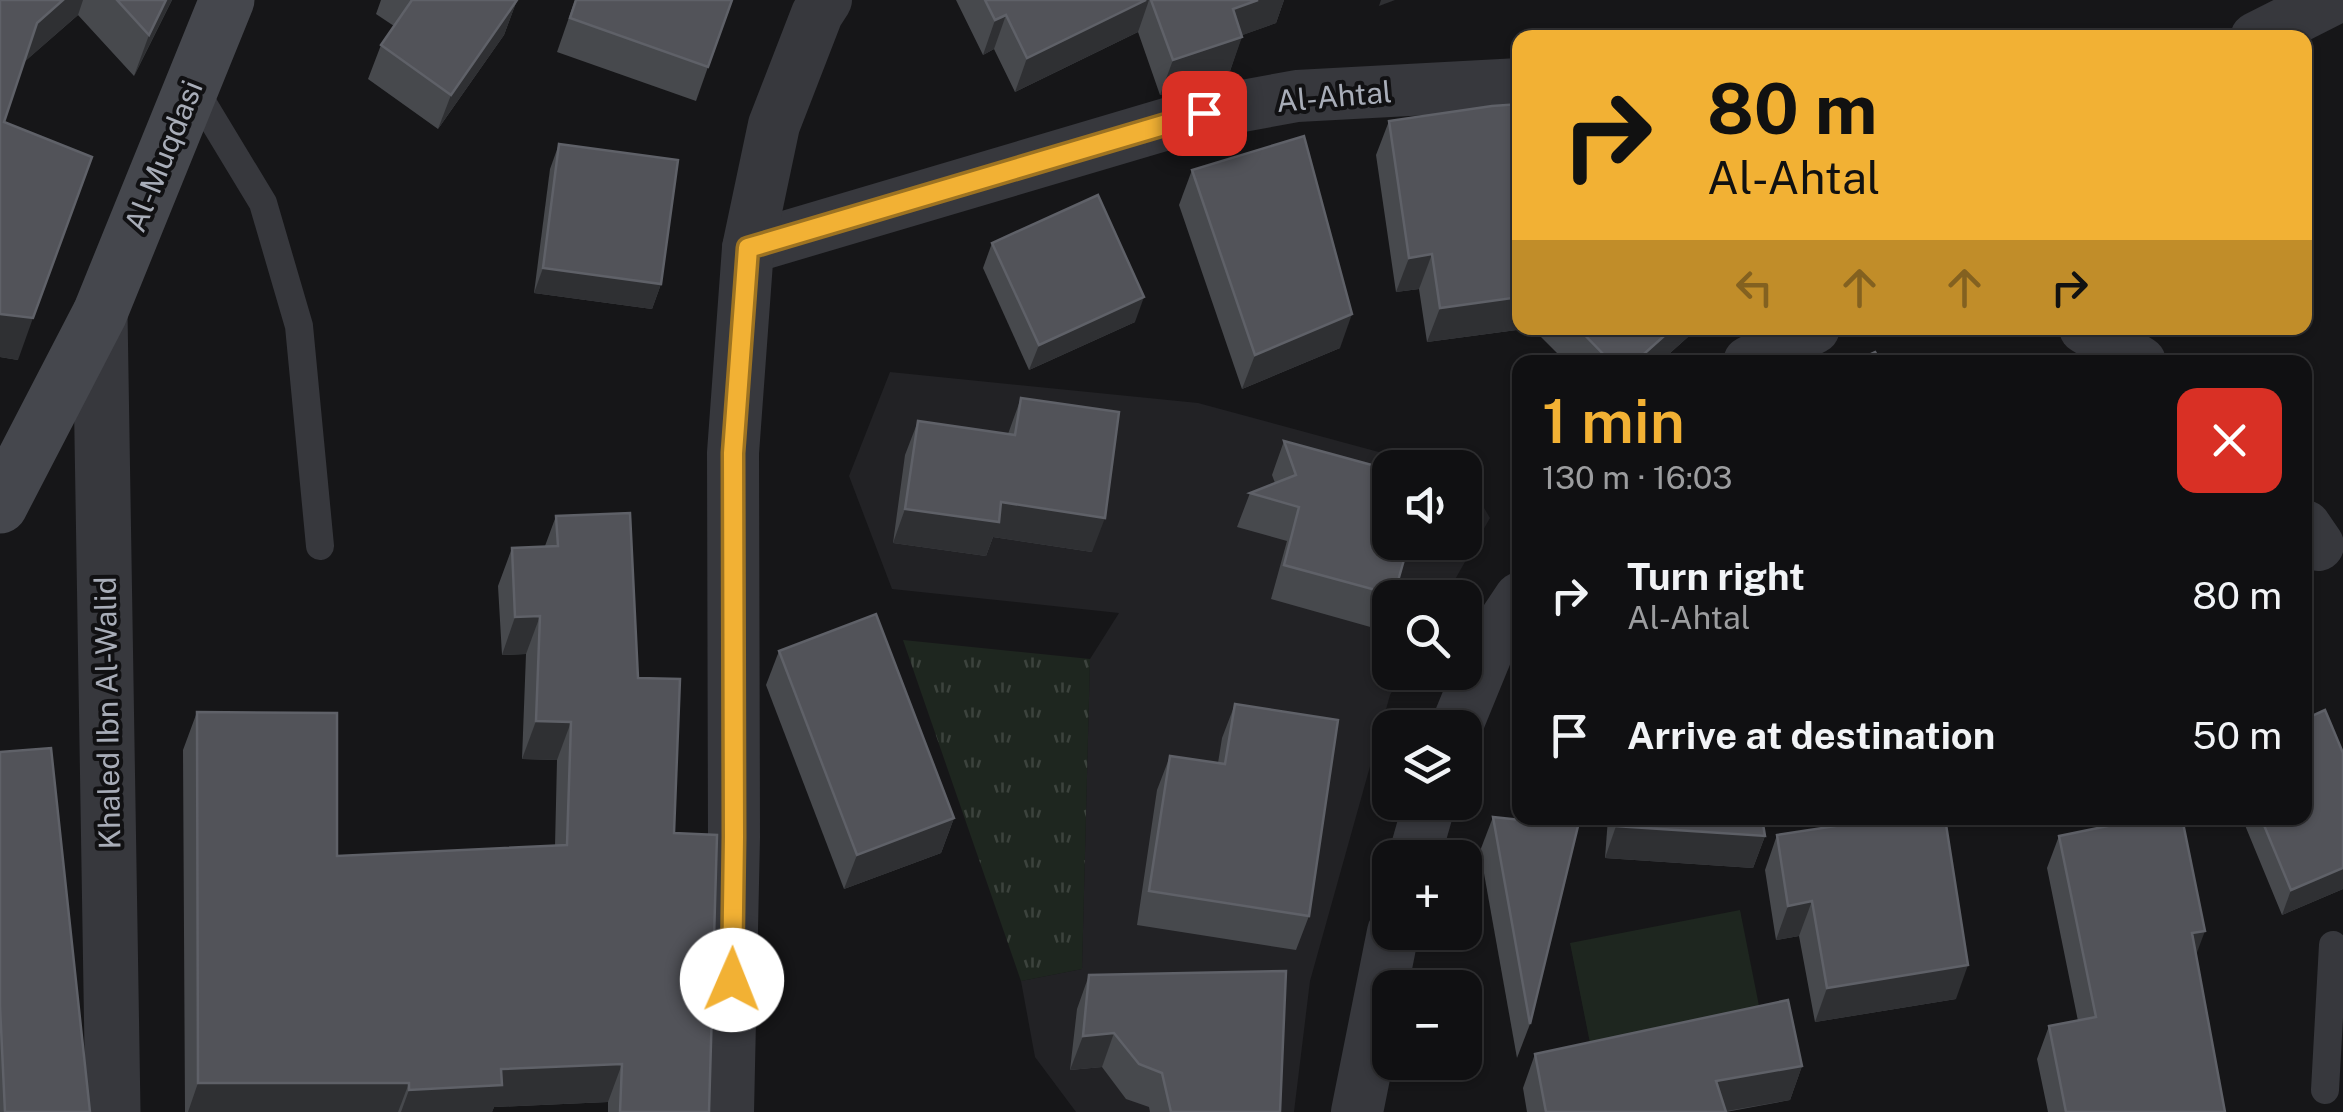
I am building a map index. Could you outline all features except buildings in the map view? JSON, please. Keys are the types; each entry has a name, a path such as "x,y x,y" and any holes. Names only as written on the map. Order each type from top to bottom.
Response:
{"main road":[{"name":"Al-Muqdasi","path":"0,506 100,313 226,0"}],"street":[{"path":"728,1112 734,837 733,453 748,248 774,125 826,0"},
{"path":"2272,30 2331,0"},
{"name":"Al-Ahtal","path":"748,248 1204,113 1297,96 1512,84"},
{"name":"Khaled Ibn Al-Walid","path":"100,313 113,1112"},
{"path":"1762,355 1801,335"},
{"path":"2096,335 2129,355"},
{"path":"1463,710 1492,640 1512,610"},
{"path":"1357,1112 1389,950"}],"lane":[{"path":"192,84 263,202 299,326 320,546"},
{"path":"2328,1097 2333,945"}],"shaded area":[{"path":"890,372 1198,403 1372,450 1372,560 1466,560 1455,580 1372,580 1372,690 1393,690 1386,710 1372,710 1372,759 1310,981 1294,1112 1076,1112 1035,1057 1021,981 1082,969 1090,659 1119,613 892,589 849,476"},
{"path":"1482,505 1490,518 1482,532"}],"green space":[{"path":"903,640 1090,659 1082,969 1021,981"},
{"path":"1740,910 1761,1016 1591,1048 1570,943"}],"route":[{"path":"732,980 733,453 748,248 1204,113"}]}
